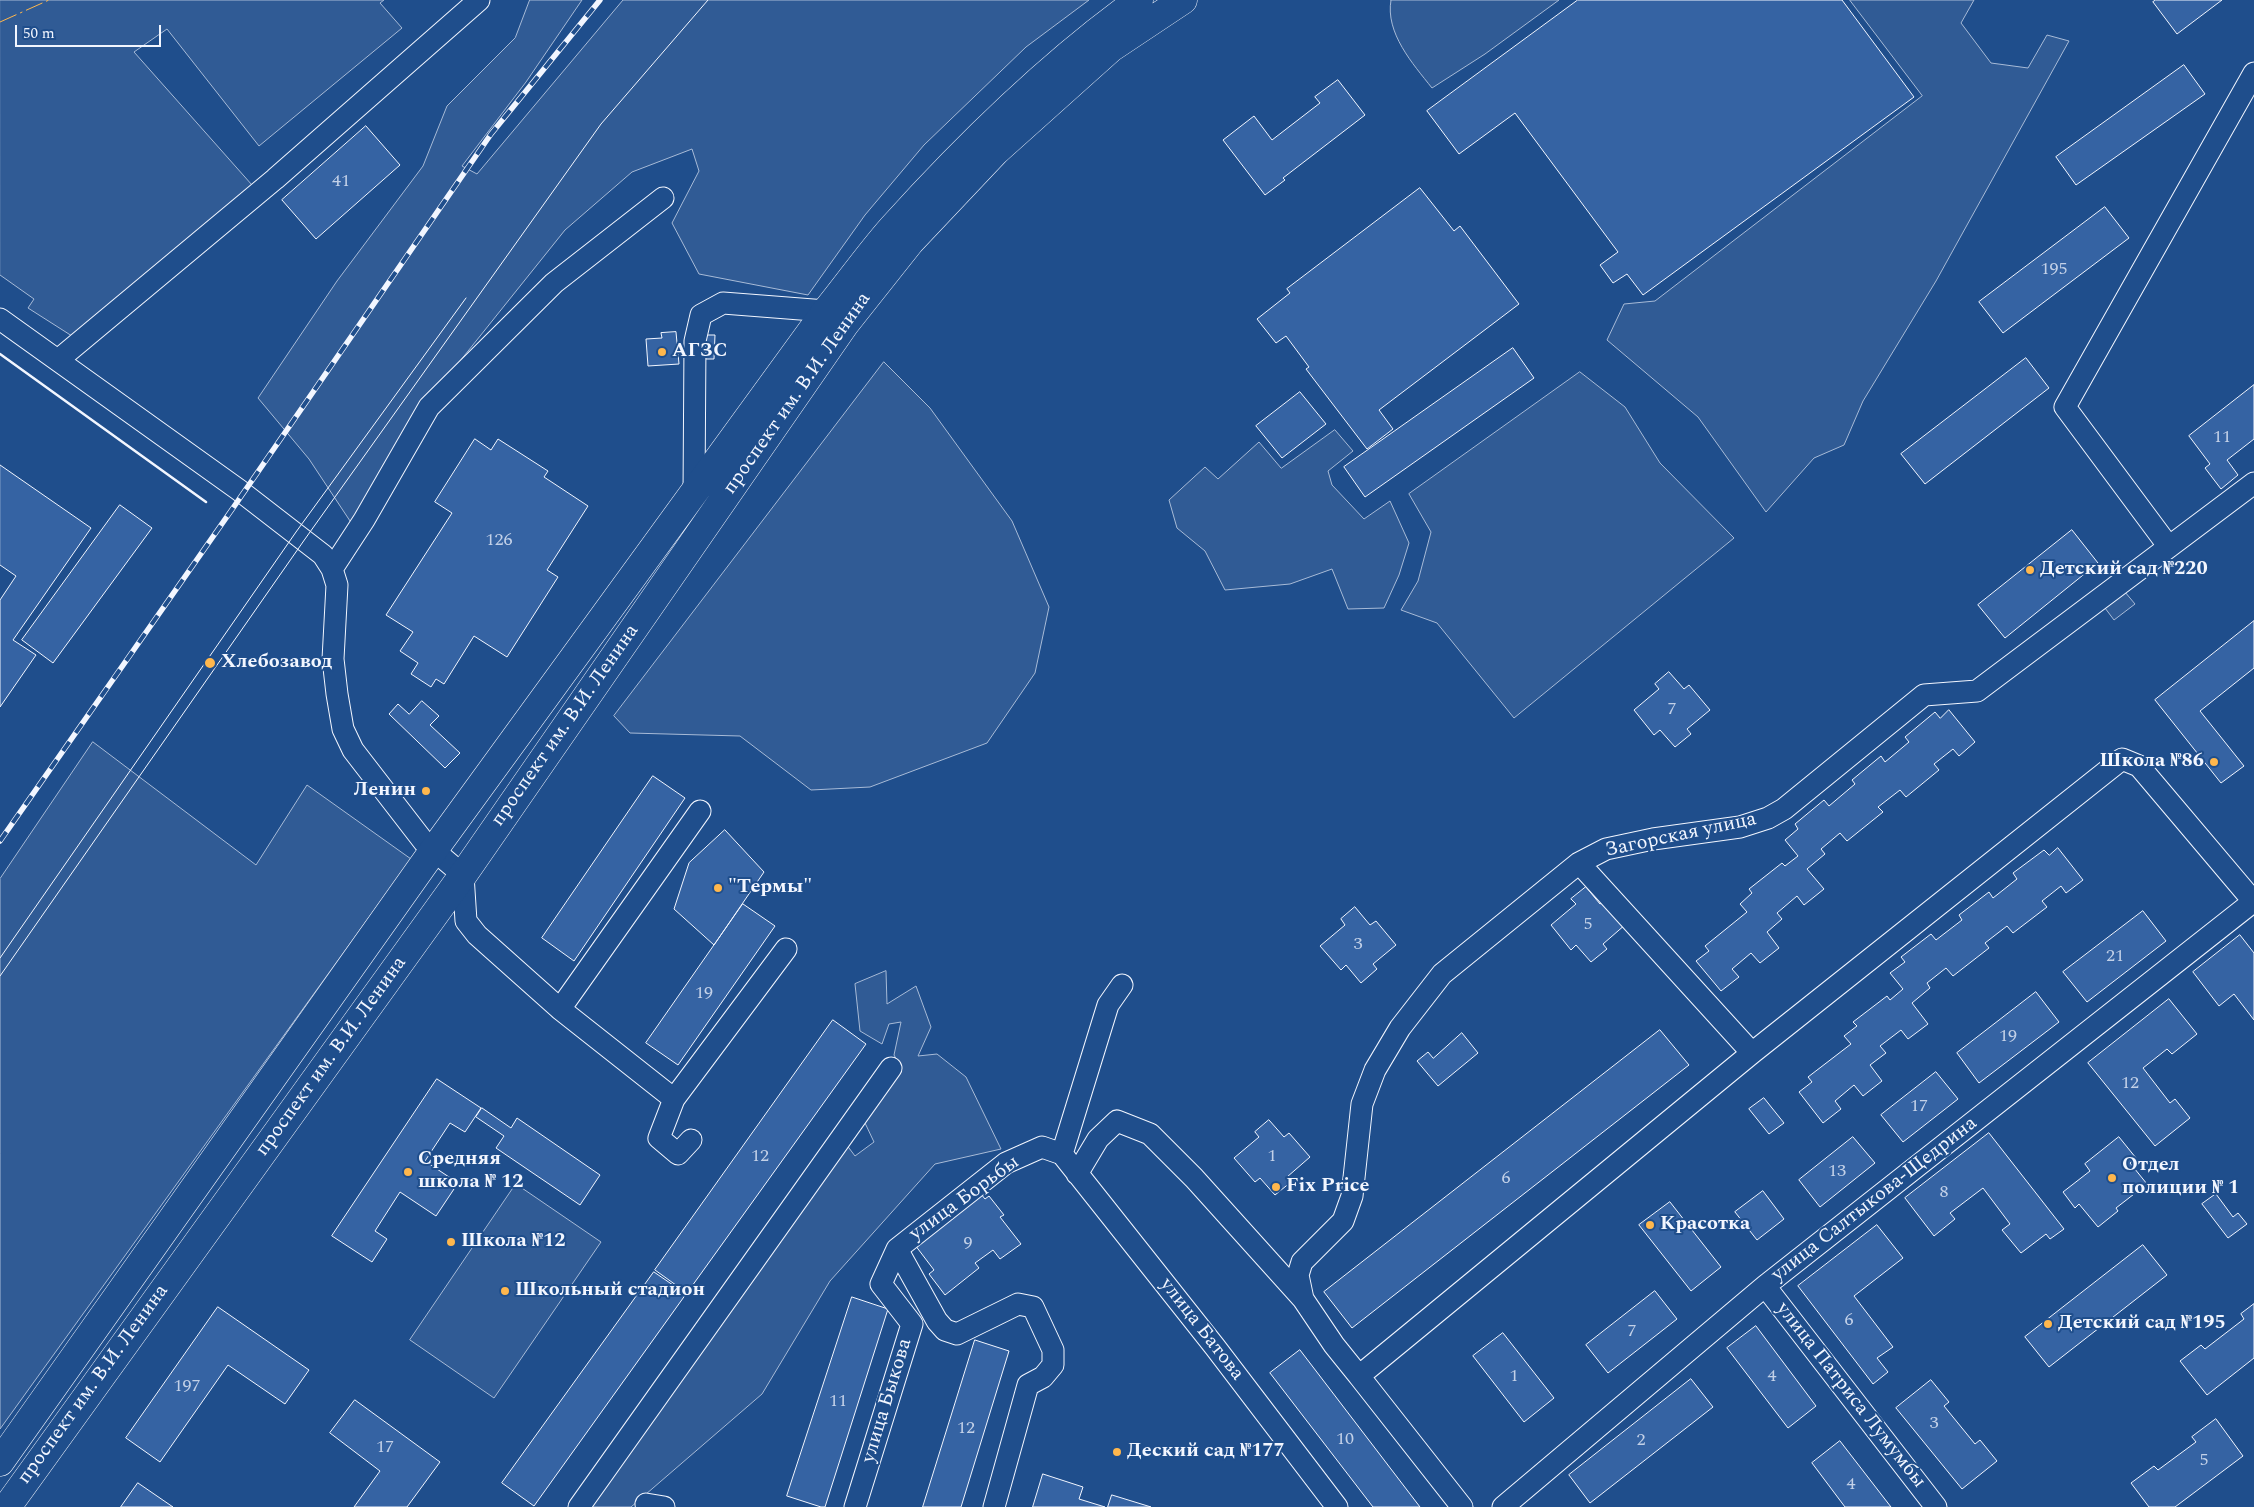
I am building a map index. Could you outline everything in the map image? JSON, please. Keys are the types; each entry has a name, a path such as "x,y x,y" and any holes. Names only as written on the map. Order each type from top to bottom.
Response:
{"main road":[{"name":"проспект им. В.И. Ленина","path":"0,1462 433,851 826,311 891,230 979,136 1096,31 1139,0"},
{"name":"проспект им. В.И. Ленина","path":"7,1507 463,875 845,324 910,242 996,151 1104,55 1183,0"}],"street":[{"path":"58,360 275,179 479,0"},
{"path":"2169,547 2065,407 2254,73"},
{"path":"332,569 364,520 428,407 554,283 662,198"},
{"path":"694,494 695,341 701,315 723,303 826,311"},
{"path":"0,319 296,532 323,555 332,569 337,585 334,659 336,694 343,729 353,750 433,851 463,875 466,921 477,935 560,1009 674,1099"},
{"name":"Загорская улица","path":"1462,1507 1334,1345 1303,1299 1298,1275 1302,1262 1343,1221 1352,1196 1362,1104 1374,1070 1400,1028 1442,974 1579,862 1606,849 1740,827 1768,818 1784,809 1924,696 1978,691 2254,483"},
{"path":"1359,1376 1752,1053 2122,760 2139,766 2254,901"},
{"path":"560,1009 700,811"},
{"path":"1579,862 1752,1053"},
{"name":"улица Салтыкова-Щедрина","path":"1503,1507 1765,1286 2254,901"},
{"path":"691,1140 678,1154 659,1138 674,1099 786,949"},
{"path":"1062,1154 1108,1005 1122,985"},
{"path":"579,1507 891,1068"},
{"path":"1077,1174 1098,1139 1117,1121 1150,1134 1194,1178 1303,1299"},
{"name":"улица Борьбы","path":"897,1249 1006,1164 1042,1147 1062,1154"},
{"name":"улица Батова","path":"1062,1154 1215,1347 1337,1507"},
{"path":"897,1249 937,1321 945,1330 958,1334 1018,1304 1033,1306 1054,1350 1053,1365 1043,1377 1028,1385 994,1507"},
{"name":"улица Быкова","path":"855,1507 912,1324 880,1284 897,1249"},
{"name":"улица Патриса Лумумбы","path":"1765,1286 1936,1507"}],"shaded area":[{"path":"0,0 384,0 380,3 402,28 259,146 167,29 134,52 252,185 72,336 28,308 34,299 0,275"},
{"path":"530,0 582,0 526,82 462,166 477,174 623,0 1089,0 1026,47 924,145 865,215 808,295 699,274 672,223 699,171 692,149 632,172 565,230 428,401 354,527 309,459 258,398 337,281 423,166 447,106 515,38"},
{"path":"1391,0 1559,0 1485,54 1432,88 1409,58 1396,36 1390,12"},
{"path":"1850,0 1974,0 1961,23 1991,63 2028,68 2047,35 2069,41 1936,281 1863,401 1844,445 1814,458 1766,512 1698,417 1607,340 1624,304 1655,301 1922,96"},
{"path":"884,362 930,408 1012,521 1049,607 1035,673 987,743 870,787 811,790 740,736 630,733 614,716"},
{"path":"1580,372 1625,407 1660,463 1734,538 1514,718 1437,623 1401,610 1418,581 1431,532 1409,494"},
{"path":"1335,430 1353,451 1328,471 1332,485 1364,519 1390,501 1409,543 1399,575 1384,608 1348,609 1332,569 1290,584 1225,590 1205,551 1177,528 1169,500 1205,467 1218,479 1259,442 1281,468"},
{"path":"2125,592 2135,604 2114,620 2105,608"},
{"path":"93,742 256,865 307,785 411,859 0,1429 0,879"},
{"path":"886,971 887,1004 916,986 931,1027 918,1056 937,1054 966,1077 1001,1149 935,1164 830,1281 762,1394 631,1507 589,1507 846,1144 855,1156 874,1142 865,1123 901,1068 894,1055 901,1022 889,1024 882,1044 860,1031 855,984"},
{"name":"Школьный стадион","path":"516,1184 601,1242 494,1398 410,1340"}],"building":[{"path":"1578,0 1842,0 1914,97 1643,295 1627,274 1613,283 1600,265 1618,252 1515,113 1459,154 1427,111"},
{"path":"2156,0 2222,0 2177,34 2153,2"},
{"path":"2184,65 2205,94 2076,185 2056,157"},
{"path":"1338,80 1365,115 1283,178 1285,180 1265,195 1223,140 1254,116 1272,140 1320,103 1315,97"},
{"path":"366,126 400,165 316,239 282,200"},
{"path":"1420,188 1454,231 1460,226 1519,304 1379,410 1393,429 1367,449 1306,369 1309,367 1286,336 1276,343 1257,319 1290,293 1287,289"},
{"path":"2105,207 2129,238 2003,333 1979,302"},
{"name":"АГЗС","path":"676,332 679,364 648,366 646,339 662,338 661,333"},
{"path":"697,335 715,335 714,359 697,359"},
{"path":"1513,348 1534,378 1365,497 1344,467"},
{"path":"2026,358 2049,388 1925,484 1901,454"},
{"path":"2254,385 2254,439 2227,460 2238,475 2221,489 2205,468 2210,464 2189,436"},
{"path":"1300,392 1326,424 1282,458 1256,426"},
{"path":"475,439 491,450 498,439 548,471 544,477 588,506 547,570 558,577 507,657 474,636 444,684 436,679 431,687 411,674 418,663 400,651 413,632 386,615 452,513 435,502"},
{"path":"0,465 91,528 13,640 36,655 0,707 0,600 16,576 0,565"},
{"path":"120,505 152,528 53,663 22,640"},
{"path":"2072,530 2098,563 2005,638 1978,605"},
{"path":"2254,621 2254,668 2200,711 2244,766 2221,783 2155,700"},
{"path":"1669,672 1684,689 1689,685 1710,710 1687,729 1691,734 1675,747 1660,730 1654,735 1634,710 1659,689 1655,684"},
{"path":"422,701 439,716 430,725 460,753 445,768 389,714 398,704 409,714"},
{"path":"1949,710 1975,742 1959,756 1953,749 1934,764 1939,770 1906,797 1900,790 1878,807 1883,812 1847,841 1840,833 1821,849 1825,854 1807,869 1824,889 1804,905 1797,896 1777,913 1782,919 1767,932 1779,948 1760,963 1751,953 1732,969 1739,977 1721,991 1696,961 1709,951 1705,946 1747,912 1740,904 1752,893 1749,889 1782,863 1785,866 1798,856 1785,840 1798,829 1795,824 1824,800 1829,806 1855,784 1852,780 1881,756 1885,762 1909,742 1905,737 1935,712 1940,718"},
{"path":"653,776 685,798 574,961 542,938"},
{"name":"\"Термы\"","path":"725,830 764,872 714,945 674,909 689,863"},
{"path":"2058,848 2083,880 2066,893 2061,886 2042,901 2047,907 2013,933 2007,926 1985,943 1989,948 1953,976 1946,968 1927,983 1930,988 1912,1003 1928,1024 1908,1039 1901,1030 1880,1046 1886,1053 1870,1065 1882,1081 1863,1096 1854,1085 1835,1101 1841,1109 1823,1123 1799,1092 1812,1082 1808,1077 1851,1044 1844,1036 1857,1026 1853,1022 1887,996 1890,1000 1903,989 1890,973 1905,962 1901,957 1931,934 1936,940 1962,920 1959,915 1989,892 1993,898 2017,879 2013,873 2044,850 2049,855"},
{"path":"1586,887 1600,904 1606,900 1626,924 1603,944 1607,949 1591,962 1576,945 1571,950 1551,925 1576,904 1571,899"},
{"path":"743,904 775,926 678,1065 646,1043"},
{"path":"1355,907 1370,925 1376,921 1396,945 1373,964 1377,969 1361,983 1346,965 1341,970 1320,946 1345,925 1341,919"},
{"path":"2143,911 2166,941 2087,1002 2063,972"},
{"path":"2240,935 2254,953 2254,1020 2234,994 2219,1006 2193,972"},
{"path":"2036,992 2059,1022 1979,1083 1957,1053"},
{"path":"2169,999 2197,1034 2172,1054 2167,1049 2143,1068 2170,1103 2175,1099 2190,1118 2155,1146 2088,1063"},
{"path":"833,1020 866,1044 687,1293 655,1270"},
{"path":"1660,1030 1689,1065 1352,1328 1324,1292"},
{"path":"1462,1033 1478,1053 1438,1086 1417,1061 1428,1052 1433,1058"},
{"path":"1936,1072 1958,1099 1903,1142 1881,1115"},
{"name":"Средняя школа № 12","path":"437,1079 481,1108 465,1132 450,1123 425,1161 458,1183 436,1216 400,1192 375,1231 387,1239 372,1262 332,1236"},
{"path":"1764,1098 1784,1123 1769,1134 1749,1109"},
{"path":"482,1108 511,1128 517,1118 600,1175 580,1205 496,1148 504,1136 476,1117"},
{"path":"1269,1120 1284,1137 1289,1133 1310,1157 1287,1177 1291,1182 1275,1195 1260,1178 1255,1182 1234,1158 1259,1137 1255,1132"},
{"path":"1989,1133 2064,1229 2050,1239 2046,1234 2021,1253 2002,1230 2010,1224 1983,1188 1950,1213 1955,1219 1934,1236 1905,1198"},
{"path":"1853,1137 1875,1163 1820,1207 1799,1180"},
{"name":"Отдел полиции № 1","path":"2119,1137 2136,1158 2130,1163 2147,1184 2116,1208 2118,1211 2098,1227 2079,1204 2075,1208 2063,1192 2090,1171 2085,1164"},
{"path":"1763,1191 1784,1219 1757,1240 1735,1212"},
{"path":"981,1194 985,1199 989,1196 1004,1215 1000,1217 1021,1244 1000,1259 993,1250 975,1263 979,1268 945,1295 929,1274 934,1270 915,1245"},
{"path":"2216,1194 2233,1217 2238,1213 2247,1224 2228,1238 2202,1204"},
{"path":"1670,1202 1721,1267 1691,1291 1639,1225"},
{"path":"1877,1225 1903,1258 1854,1296 1893,1347 1877,1358 1888,1372 1873,1384 1798,1286"},
{"path":"2143,1245 2167,1275 2049,1367 2025,1337"},
{"path":"654,1272 686,1294 534,1506 502,1483"},
{"path":"1655,1291 1677,1319 1608,1373 1586,1345"},
{"path":"852,1297 888,1309 825,1507 821,1507 787,1496"},
{"path":"2254,1304 2254,1358 2207,1395 2180,1361 2201,1345 2205,1349 2244,1319 2241,1314"},
{"path":"218,1307 309,1370 285,1404 228,1365 160,1462 126,1438"},
{"path":"1756,1326 1816,1406 1788,1428 1727,1348"},
{"path":"1503,1333 1554,1398 1524,1422 1473,1356"},
{"path":"975,1340 1009,1351 961,1507 923,1507"},
{"path":"1300,1350 1420,1507 1373,1507 1270,1373"},
{"path":"1691,1379 1713,1407 1590,1503 1569,1475"},
{"path":"1931,1380 1949,1402 1944,1406 1975,1444 1980,1440 1997,1461 1962,1489 1896,1408"},
{"path":"355,1400 440,1462 407,1507 354,1507 380,1471 330,1433"},
{"path":"2216,1419 2243,1456 2175,1507 2149,1507 2131,1483 2154,1466 2158,1470 2196,1442 2192,1437"},
{"path":"1840,1441 1891,1507 1845,1507 1812,1463"},
{"path":"1043,1474 1083,1487 1079,1499 1105,1507 1033,1507"},
{"path":"138,1483 173,1507 121,1507"},
{"path":"1112,1495 1151,1507 1108,1507"}],"tram line":[{"path":"0,976 305,539 601,124 708,0"},
{"path":"0,958 296,532 466,298"}],"railway":[{"path":"0,841 491,134 600,0"}],"wall":[{"path":"0,354 206,502"}],"power":[{"path":"0,22 49,0"}],"place":[{"name":"АГЗС","path":"662,352"},
{"name":"Детский сад №220","path":"2030,570"},
{"name":"Хлебозавод","path":"210,663"},
{"name":"Школа №86","path":"2214,762"},
{"name":"Ленин","path":"426,791"},
{"name":"\"Термы\"","path":"718,888"},
{"name":"Средняя школа № 12","path":"408,1172"},
{"name":"Отдел полиции № 1","path":"2112,1178"},
{"name":"Fix Price","path":"1276,1187"},
{"name":"Красотка","path":"1650,1225"},
{"name":"Школа №12","path":"451,1242"},
{"name":"Школьный стадион","path":"505,1291"},
{"name":"Детский сад №195","path":"2048,1324"},
{"name":"Деский сад №177","path":"1117,1452"}]}
